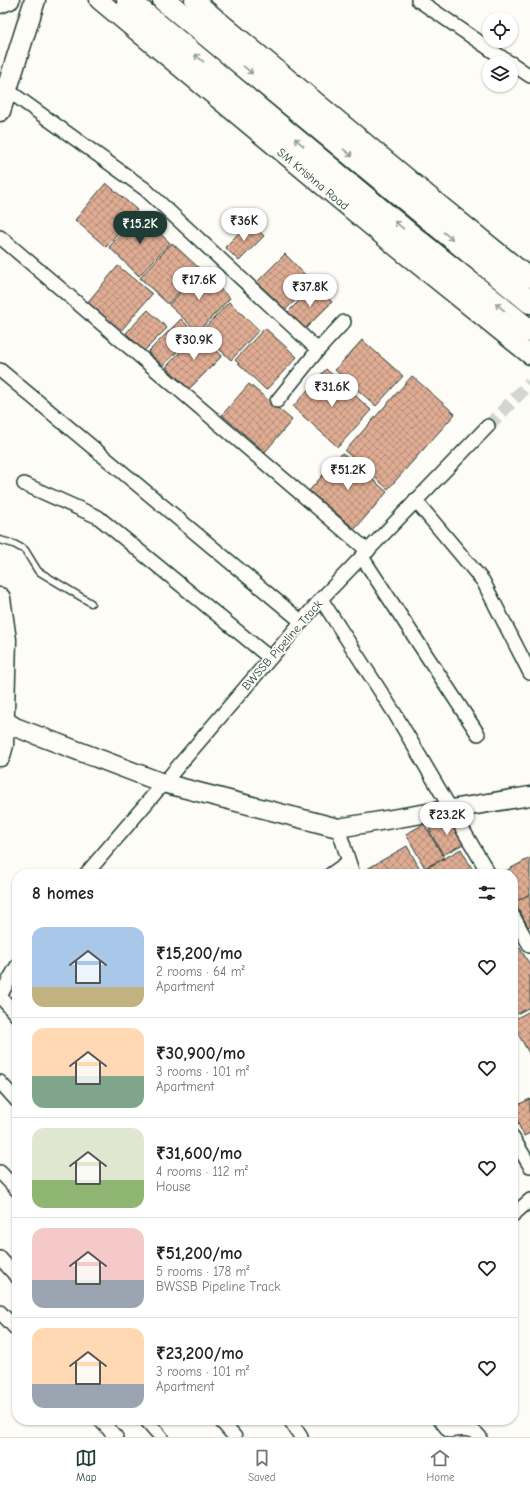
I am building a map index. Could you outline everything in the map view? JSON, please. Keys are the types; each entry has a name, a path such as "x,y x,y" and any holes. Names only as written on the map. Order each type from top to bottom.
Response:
{"highway":[{"name":"SM Krishna Road","path":"128,0 402,228 527,345"},
{"path":"164,0 530,302"}],"main road":[{"path":"0,68 22,0"},
{"path":"0,111 35,0"},
{"path":"0,598 6,640 1,718 3,745 0,756"}],"street":[{"path":"0,4 10,0"},
{"name":"SM Krishna Road","path":"99,0 396,248 527,345"},
{"path":"194,0 530,278"},
{"path":"418,0 501,56"},
{"path":"518,68 530,76"},
{"path":"6,89 145,189 318,350"},
{"path":"0,237 365,554 478,734"},
{"path":"277,401 318,350 344,322"},
{"path":"0,370 302,622"},
{"name":"BWSSB Pipeline Track","path":"90,869 321,599 488,426"},
{"path":"24,484 98,516 270,658"},
{"path":"415,500 483,581 530,673"},
{"path":"321,599 395,714 486,869"},
{"path":"1,718 15,727 163,783 338,828 530,796"},
{"path":"338,828 351,868"},
{"path":"518,925 530,946"},
{"path":"12,975 0,996 12,1010"},
{"path":"0,1082 12,1095"},
{"path":"518,1146 530,1166"},
{"path":"0,1172 12,1185"},
{"path":"518,1211 530,1200"},
{"path":"0,1258 12,1271"},
{"path":"0,1312 12,1325"},
{"path":"105,1425 116,1437"},
{"path":"150,1425 161,1437"},
{"path":"224,1425 235,1437"},
{"path":"293,1425 301,1437"},
{"path":"444,1425 449,1430 465,1429 476,1433 480,1437"}],"lane":[{"path":"0,540 14,544 25,550 34,561 38,571 91,603"}],"building":[{"path":"106,183 137,210 106,247 75,220"},
{"path":"140,214 170,243 139,276 109,247"},
{"path":"250,222 264,236 239,261 225,247"},
{"path":"172,243 200,269 168,304 140,278"},
{"path":"285,254 313,283 283,312 255,284"},
{"path":"118,266 152,294 120,332 86,304"},
{"path":"200,271 230,298 198,332 169,305"},
{"path":"315,285 332,302 304,330 287,313"},
{"path":"229,302 259,330 231,360 201,332"},
{"path":"148,310 167,328 144,351 126,333"},
{"path":"181,319 195,333 163,366 148,352"},
{"path":"265,328 297,357 266,390 235,360"},
{"path":"198,333 222,356 189,389 166,367"},
{"path":"362,340 403,376 376,406 335,370"},
{"path":"326,369 371,410 338,447 293,407"},
{"path":"412,376 455,414 388,489 345,451"},
{"path":"249,384 292,420 265,452 222,415"},
{"path":"342,453 387,492 355,529 309,491"},
{"path":"450,817 465,843 443,855 429,830"},
{"path":"424,824 444,858 425,868 406,834"},
{"path":"407,846 420,869 367,869"},
{"path":"461,849 472,869 425,869"},
{"path":"530,858 530,894 518,900 518,869 509,869"},
{"path":"530,894 530,926 528,927 518,908 518,900"},
{"path":"520,948 530,965 530,1007 518,1013 518,949"},
{"path":"530,1011 530,1055 518,1034 518,1017"},
{"path":"530,1099 530,1133 524,1136 518,1123 518,1105"}],"tunnel":[{"path":"488,426 530,383"}]}
